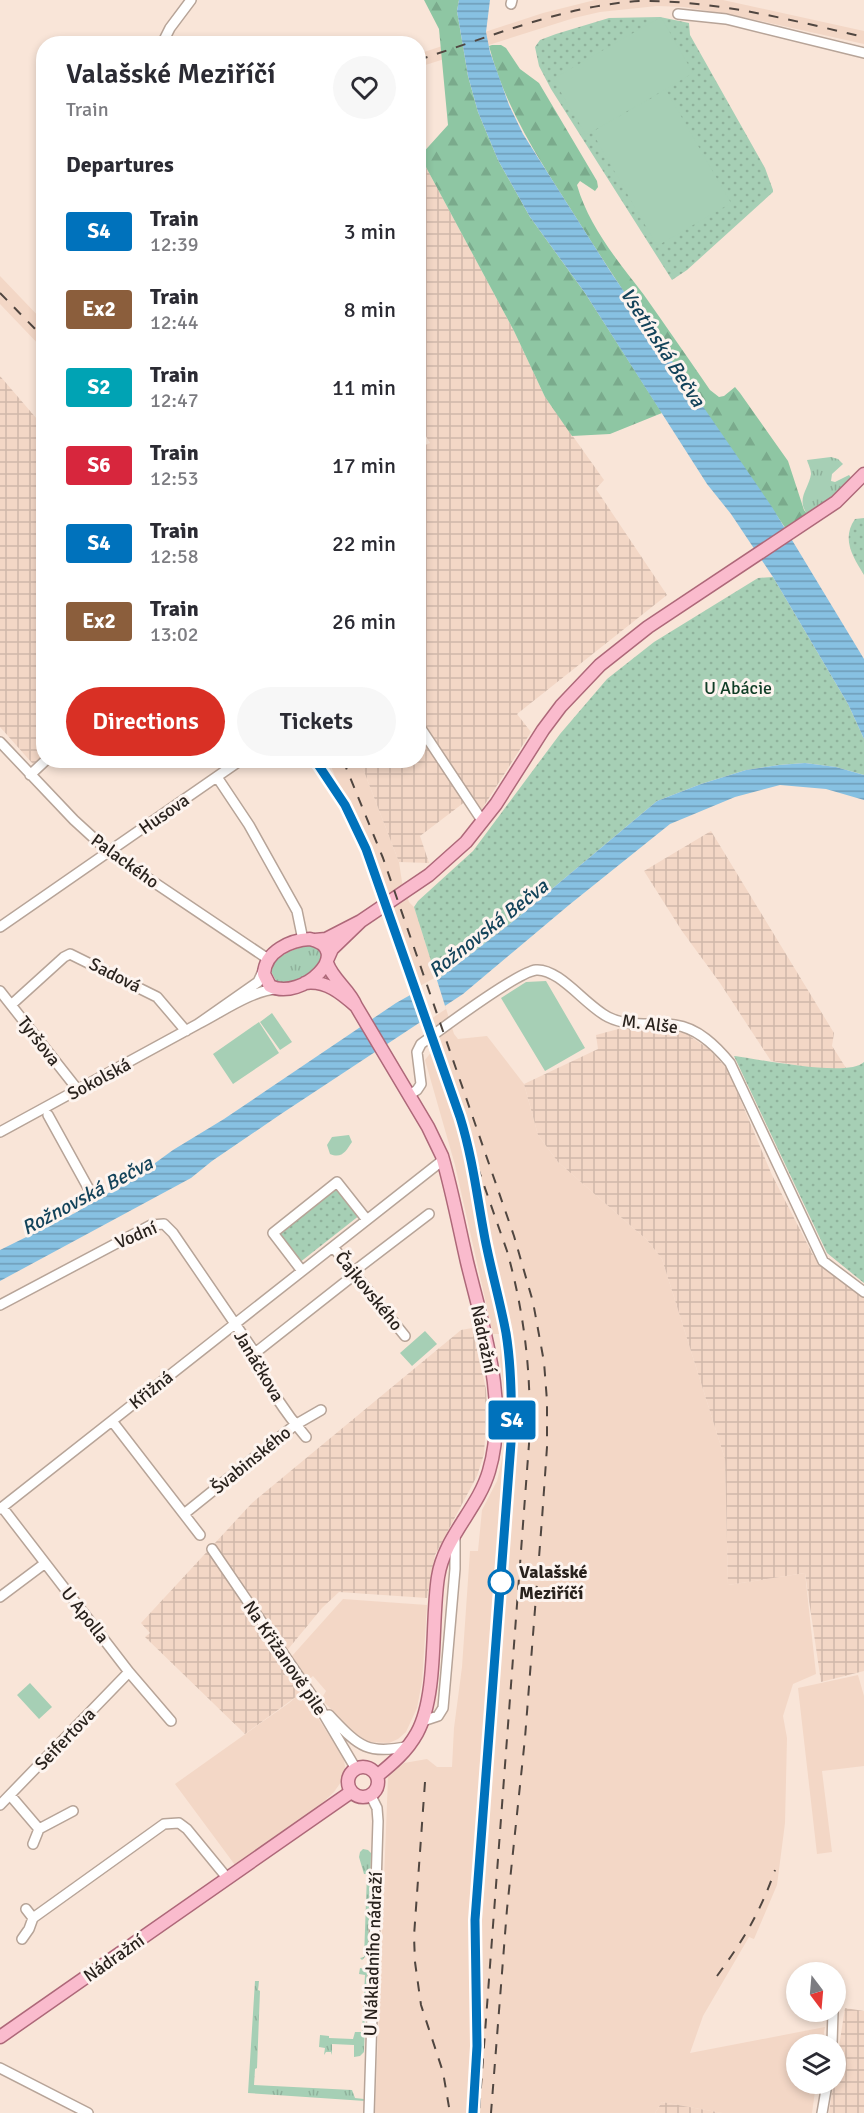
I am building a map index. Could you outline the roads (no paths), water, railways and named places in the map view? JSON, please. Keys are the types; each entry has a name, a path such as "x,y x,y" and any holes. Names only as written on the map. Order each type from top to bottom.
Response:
{"main road":[{"path":"483,822 543,730 561,706 593,672 648,627 806,523 846,493 864,474"},
{"name":"Sokolská","path":"266,964 285,946 309,940 326,939 361,921 418,882 456,852 483,822"},
{"name":"Sokolská","path":"279,989 304,984 321,973 332,949 361,921"},
{"path":"309,940 325,949 327,961"},
{"name":"Nádražní","path":"327,961 333,977 346,988 409,1095 435,1140 443,1160 495,1390 496,1417 489,1471 480,1493 443,1556 438,1577 428,1693 423,1721 409,1746 396,1761 377,1776"},
{"path":"266,964 268,983 273,988 279,989"},
{"name":"Nádražní","path":"304,984 328,986 358,1009"},
{"path":"368,1768 377,1776 377,1788 371,1796 360,1798 351,1792 348,1781 351,1772 368,1768"},
{"name":"Nádražní","path":"0,2037 351,1792"}],"street":[{"path":"166,36 191,0"},
{"path":"678,14 726,19 864,53"},
{"path":"426,737 483,822"},
{"name":"Palackého","path":"0,742 80,826 109,852 266,964"},
{"path":"30,775 37,768"},
{"name":"Husova","path":"0,927 230,768"},
{"path":"217,777 249,825 297,911 309,940"},
{"name":"Sadová","path":"11,1005 70,954 157,997 186,1031"},
{"name":"Sokolská","path":"198,1024 258,982 266,964"},
{"name":"M. Alše","path":"409,1095 422,1084 417,1052 421,1044 493,993 528,972 543,970 556,976 587,1003 615,1020 635,1025 684,1027 717,1047 730,1064 823,1261 864,1292"},
{"name":"Sokolská","path":"0,1132 198,1024 255,995 269,989 279,989"},
{"name":"Tyršova","path":"0,991 78,1090"},
{"path":"48,1115 92,1193"},
{"name":"Křižná","path":"1,1508 443,1160"},
{"path":"302,1271 273,1233 337,1182 367,1220"},
{"path":"255,1353 349,1279 353,1272 429,1214"},
{"name":"Vodní","path":"0,1305 151,1225 160,1223 167,1226 173,1233 234,1324"},
{"name":"Čajkovského","path":"333,1246 405,1336"},
{"name":"Janáčkova","path":"234,1324 255,1353 258,1367 295,1425 306,1437"},
{"name":"Švabinského","path":"184,1514 295,1425 321,1410"},
{"path":"112,1421 121,1439 201,1535"},
{"name":"U Apolla","path":"1,1508 129,1672 171,1721"},
{"path":"423,1721 438,1716 443,1708 455,1569 455,1533"},
{"name":"Na Křižanově pile","path":"212,1549 317,1703 356,1769"},
{"path":"0,1597 44,1564"},
{"name":"Seifertova","path":"0,1805 129,1672"},
{"path":"317,1703 351,1737 368,1748 385,1751 409,1746"},
{"path":"10,1795 39,1829"},
{"name":"U Nákladního nádraží","path":"369,2113 378,1821 377,1808 371,1796"},
{"path":"33,1844 39,1829 73,1811"},
{"path":"22,1940 33,1918 164,1824 179,1823 187,1829 228,1879"},
{"path":"26,1909 33,1918"},
{"path":"0,2068 72,2107 88,2113"},
{"path":"822,2113 825,2094"}],"water":[{"path":"459,0 490,0 486,32 490,52 509,105 523,134 612,274 772,507 864,659 864,739 848,704 773,577 731,514 707,484 585,293 530,217 498,160 478,112 468,76 457,11"},
{"path":"805,763 836,767 864,775 864,800 826,789 780,785 735,797 670,824 463,994 281,1114 191,1178 0,1281 0,1250 75,1213 140,1174 396,1003 437,980 516,919 657,801 746,770"}],"railway":[{"path":"426,57 555,16 583,9 639,1 724,7 864,37"},
{"path":"0,293 36,330"},
{"path":"320,768 345,805 372,865 507,1251 526,1347 529,1444 479,2113"},
{"path":"346,768 383,858 514,1236 533,1302 544,1362 547,1447 542,1519 491,2113"},
{"path":"475,1175 481,1221 503,1317 512,1393 511,1443 475,1920 477,2041"},
{"path":"425,1782 414,1936 415,1962 421,2005 443,2072 450,2113"},
{"path":"717,1976 750,1925 775,1870"}],"train":[{"name":"S4","path":"321,768 345,805 366,849 460,1117 471,1154 482,1221 503,1317 508,1354 512,1393 511,1443 475,1920 477,2061 473,2113"}],"place":[{"name":"Valašské Meziříčí","path":"501,1582"}],"water label":[{"name":"Vsetínská Bečva","path":"663,347"},
{"name":"Rožnovská Bečva","path":"488,928"},
{"name":"Rožnovská Bečva","path":"87,1195"}],"park label":[{"name":"U Abácie","path":"738,688"}]}
